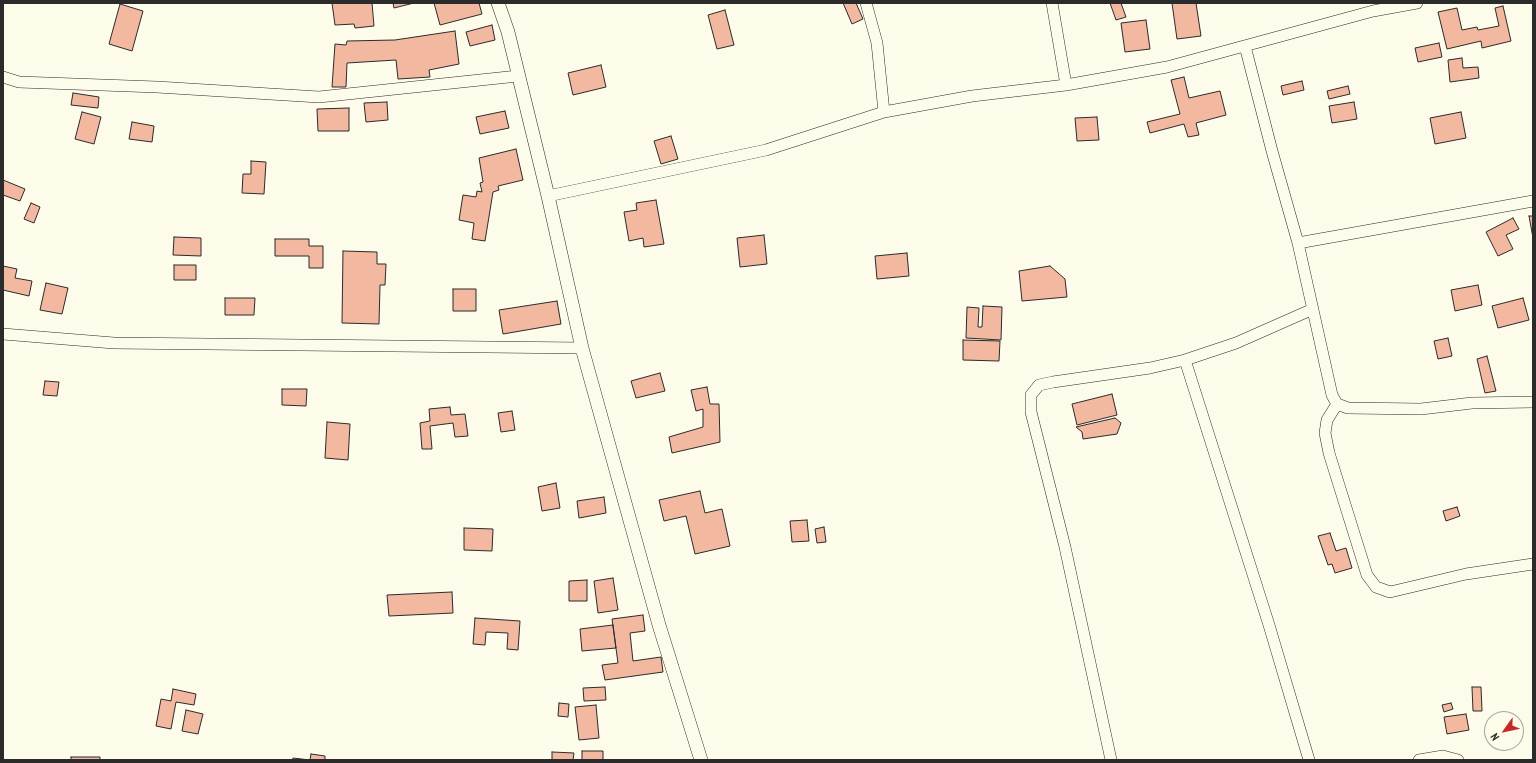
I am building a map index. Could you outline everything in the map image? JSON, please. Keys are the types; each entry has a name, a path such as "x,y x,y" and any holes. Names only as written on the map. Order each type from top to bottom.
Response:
{"street":[{"path":"498,3 508,32 548,196 582,348 659,625 701,760"},
{"path":"866,3 877,42 884,112"},
{"path":"1052,3 1066,85"},
{"path":"548,196 766,150 884,112 972,96 1066,85 1167,67 1373,11 1417,3"},
{"path":"1245,46 1272,151 1298,243 1314,309 1332,395 1337,404 1348,408 1421,409 1472,403 1533,402"},
{"path":"3,77 19,82 319,97 518,76"},
{"path":"1298,243 1533,201"},
{"path":"1111,760 1065,546 1031,412 1031,395 1039,385 1150,368 1185,360 1236,343 1314,309"},
{"path":"3,334 114,343 582,348"},
{"path":"1185,360 1269,625 1309,760"},
{"path":"1337,404 1327,420 1325,433 1332,461 1367,575 1376,587 1390,592 1466,574 1533,564"},
{"path":"1419,760 1443,756 1458,760"}],"building":[{"path":"332,3 372,3 374,26 355,28 354,24 335,25"},
{"path":"393,3 414,3 394,8"},
{"path":"434,3 479,3 482,14 440,25"},
{"path":"843,3 856,3 863,19 852,24"},
{"path":"1110,3 1121,3 1126,17 1116,20"},
{"path":"1172,3 1196,3 1201,36 1177,39"},
{"path":"120,4 143,11 132,51 109,44"},
{"path":"1503,6 1511,41 1482,48 1481,41 1447,49 1438,12 1457,8 1462,30 1477,27 1478,30 1499,26 1495,8"},
{"path":"725,10 734,45 717,49 708,15"},
{"path":"1146,20 1150,49 1125,52 1121,23"},
{"path":"492,25 495,40 470,46 466,32"},
{"path":"455,31 459,64 429,70 430,77 398,79 396,60 347,63 346,87 332,87 335,44 346,45 347,41 395,40"},
{"path":"1439,43 1442,57 1418,62 1415,48"},
{"path":"1462,58 1463,68 1478,67 1479,78 1450,82 1448,60"},
{"path":"601,65 606,87 573,95 568,73"},
{"path":"1184,77 1189,98 1220,91 1226,115 1196,123 1199,135 1188,137 1184,124 1150,133 1147,122 1180,114 1171,80"},
{"path":"1302,81 1304,90 1283,95 1281,86"},
{"path":"1348,86 1350,94 1329,99 1327,91"},
{"path":"73,93 99,97 98,108 71,105"},
{"path":"387,102 388,120 366,122 364,103"},
{"path":"1354,102 1357,119 1332,123 1329,106"},
{"path":"349,108 349,131 318,131 317,109"},
{"path":"505,111 509,128 480,134 476,117"},
{"path":"82,112 101,117 94,144 75,139"},
{"path":"1461,112 1466,138 1435,144 1430,118"},
{"path":"1097,117 1099,140 1077,141 1075,118"},
{"path":"132,122 154,126 152,142 129,139"},
{"path":"671,136 678,159 661,164 654,141"},
{"path":"516,149 523,180 498,186 499,190 493,192 485,241 472,239 474,223 459,220 463,195 476,197 477,191 482,192 480,183 483,182 479,158"},
{"path":"251,161 266,162 264,194 242,193 243,174 251,174"},
{"path":"3,180 25,189 20,201 3,195"},
{"path":"656,200 664,244 644,247 643,238 629,241 624,212 637,210 636,203"},
{"path":"31,203 40,207 34,223 24,219"},
{"path":"1529,216 1533,216 1533,238"},
{"path":"1513,218 1519,229 1506,235 1513,249 1498,256 1486,232"},
{"path":"764,235 767,264 740,267 737,238"},
{"path":"174,237 201,238 201,256 173,255"},
{"path":"275,239 309,239 309,246 323,246 323,268 309,268 309,256 275,256"},
{"path":"343,251 377,252 377,264 386,264 385,285 380,285 379,324 342,323"},
{"path":"907,253 909,276 877,279 875,256"},
{"path":"174,265 196,265 196,280 174,280"},
{"path":"3,266 17,269 15,278 32,281 29,296 3,290"},
{"path":"1050,266 1065,279 1067,297 1022,301 1019,271"},
{"path":"46,283 68,288 62,314 40,310"},
{"path":"1478,285 1482,305 1455,311 1451,290"},
{"path":"453,289 476,289 476,311 453,311"},
{"path":"225,298 255,298 254,315 225,315"},
{"path":"1523,298 1529,320 1498,328 1492,306"},
{"path":"557,301 561,324 503,334 499,310"},
{"path":"983,306 1002,307 1001,340 966,338 967,307 979,308 978,327 982,327"},
{"path":"1448,338 1452,356 1438,359 1434,341"},
{"path":"963,340 1000,341 999,361 963,360"},
{"path":"1487,356 1496,391 1485,393 1477,359"},
{"path":"660,373 665,391 636,398 631,381"},
{"path":"45,381 59,382 57,396 43,395"},
{"path":"707,387 710,404 719,404 720,442 672,453 669,437 703,427 703,409 696,411 691,390"},
{"path":"282,389 307,389 306,406 282,405"},
{"path":"1112,394 1117,415 1077,425 1072,404"},
{"path":"450,407 451,415 465,414 468,436 455,437 453,423 430,426 432,449 422,449 420,423 430,421 429,409"},
{"path":"512,411 515,430 501,432 498,413"},
{"path":"1115,418 1121,423 1117,434 1083,439 1082,432 1076,427"},
{"path":"327,422 350,424 348,460 325,458"},
{"path":"556,483 560,508 542,511 538,487"},
{"path":"700,491 705,513 722,509 730,546 695,554 686,516 664,521 659,500"},
{"path":"604,497 606,513 579,518 577,501"},
{"path":"1457,507 1460,516 1446,521 1443,511"},
{"path":"807,520 809,541 792,542 790,521"},
{"path":"824,527 826,542 817,543 815,529"},
{"path":"464,528 493,529 492,551 464,550"},
{"path":"1330,533 1336,551 1346,548 1352,568 1335,573 1332,564 1328,565 1318,536"},
{"path":"613,578 618,610 598,613 594,581"},
{"path":"587,580 587,601 569,601 569,581"},
{"path":"452,592 453,613 389,616 387,595"},
{"path":"643,615 645,631 630,633 633,661 661,657 663,672 605,680 602,665 618,663 612,619"},
{"path":"475,618 520,621 518,650 507,649 508,633 486,632 485,645 473,644"},
{"path":"613,625 616,648 582,651 580,629"},
{"path":"605,687 606,700 584,701 583,688"},
{"path":"1472,687 1481,687 1482,711 1473,711"},
{"path":"173,689 196,694 194,705 176,702 171,729 156,726 161,699 171,701"},
{"path":"559,703 569,704 568,717 558,716"},
{"path":"1451,703 1453,709 1444,712 1442,705"},
{"path":"596,705 599,738 579,740 575,707"},
{"path":"186,710 203,714 198,734 182,731"},
{"path":"1466,714 1469,730 1447,734 1444,717"},
{"path":"582,751 603,751 603,760 582,760"},
{"path":"552,752 574,753 573,760 552,760"},
{"path":"311,754 325,756 325,760 310,760"},
{"path":"71,757 100,757 100,760 71,760"},
{"path":"293,758 310,760 292,760"}]}
